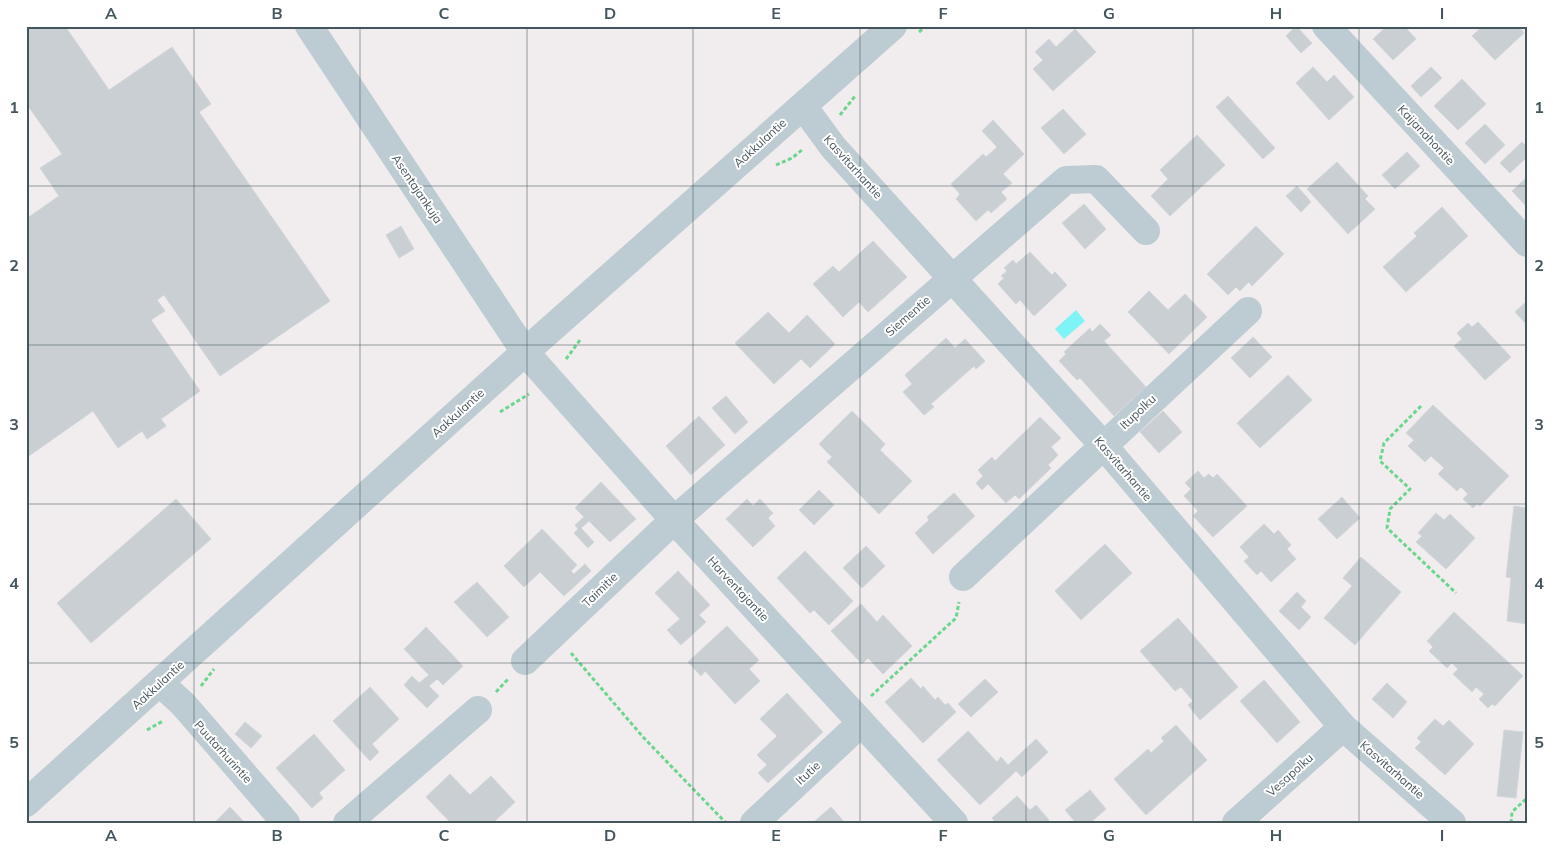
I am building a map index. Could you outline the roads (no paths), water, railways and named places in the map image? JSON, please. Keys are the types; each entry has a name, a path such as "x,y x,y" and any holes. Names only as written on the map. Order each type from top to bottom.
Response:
{"street":[{"name":"Asentajankuja","path":"309,26 525,352"},
{"name":"Aakkulantie","path":"26,803 525,352 893,26"},
{"name":"Kaijanahontie","path":"1326,26 1527,243"},
{"name":"Kasvitarhantie","path":"803,106 833,147 1103,444 1343,727 1452,823"},
{"name":"Siementie","path":"674,520 1066,180 1096,179 1146,231"},
{"name":"Itupolku","path":"963,577 1103,444 1248,311"},
{"name":"Harventajantie","path":"525,352 674,520 954,823"},
{"name":"Taimitie","path":"525,661 674,520"},
{"name":"Puutarhurintie","path":"160,683 183,704 286,823"},
{"path":"347,823 478,710"},
{"name":"Itutie","path":"754,823 857,718"},
{"name":"Vesapolku","path":"1236,823 1343,727"}],"water":[{"path":"1076,310 1085,321 1064,339 1055,329"}]}
